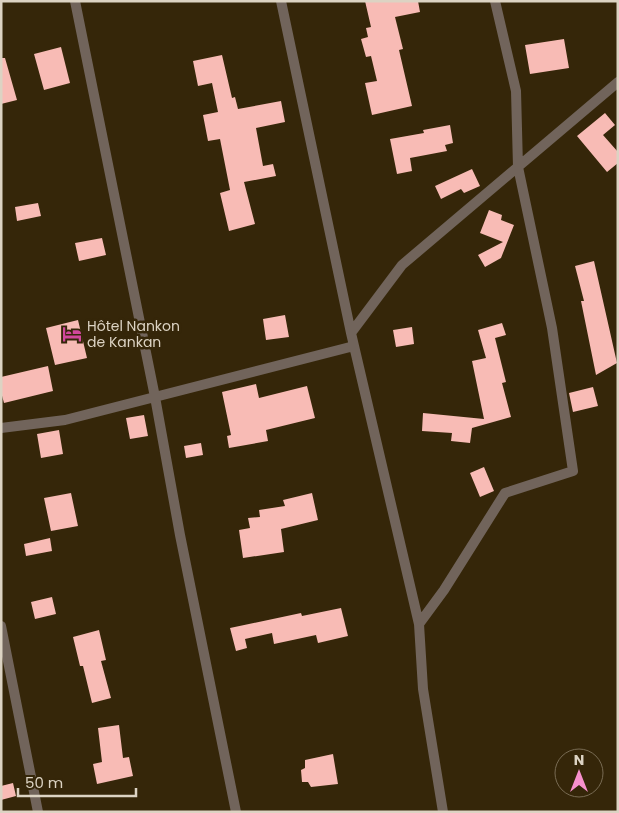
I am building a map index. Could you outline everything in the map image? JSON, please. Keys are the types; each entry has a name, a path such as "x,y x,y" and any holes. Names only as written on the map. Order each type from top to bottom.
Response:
{"street":[{"path":"75,1 236,812"},
{"path":"281,1 351,333 419,624 423,689 442,812"},
{"path":"419,624 444,590 506,494 573,471 552,328 518,167 516,91 495,1"},
{"path":"351,333 402,265 618,82"},
{"path":"1,428 65,420 354,346"},
{"path":"1,626 38,812"}],"building":[{"path":"365,1 418,1 420,12 395,17 403,49 399,50 412,106 372,115 365,83 377,81 371,56 366,57 361,39 368,37 366,28 371,27"},
{"path":"564,39 569,68 530,74 525,45"},
{"path":"61,47 70,83 44,90 34,54"},
{"path":"222,55 232,98 235,97 238,109 281,101 285,122 256,128 263,166 273,164 276,176 244,182 255,224 229,231 220,193 230,190 220,139 208,141 203,115 218,112 212,83 198,86 193,61"},
{"path":"1,58 5,58 17,100 1,104"},
{"path":"605,113 615,125 603,135 618,152 618,163 607,172 577,136"},
{"path":"450,125 453,143 445,145 447,151 410,158 412,171 397,174 390,139 424,133 423,130"},
{"path":"472,169 480,186 464,193 461,189 441,199 435,186"},
{"path":"38,203 41,216 17,221 15,207"},
{"path":"489,210 502,215 501,220 514,225 501,258 485,267 478,255 503,242 480,233"},
{"path":"102,238 106,255 79,261 75,243"},
{"path":"594,261 617,363 596,375 581,301 584,301 575,266"},
{"path":"285,315 289,337 266,340 263,319"},
{"path":"78,320 87,358 55,365 46,328"},
{"path":"502,323 506,335 495,338 506,382 502,383 511,417 472,428 470,443 451,441 452,433 422,431 423,413 484,419 472,361 486,358 478,330"},
{"path":"412,327 414,344 396,347 393,330"},
{"path":"48,366 53,391 4,403 1,392 1,377"},
{"path":"256,384 259,398 307,386 315,418 266,430 268,441 229,448 227,436 231,435 222,392"},
{"path":"593,387 598,406 573,412 569,393"},
{"path":"144,415 148,436 130,439 126,418"},
{"path":"59,430 63,454 41,458 37,434"},
{"path":"201,443 203,455 186,458 184,446"},
{"path":"484,467 494,491 480,497 470,473"},
{"path":"71,493 78,526 51,531 44,498"},
{"path":"312,493 318,520 281,529 284,552 243,558 239,530 250,528 248,518 260,517 259,510 285,506 283,500"},
{"path":"50,538 52,551 26,556 24,544"},
{"path":"52,597 56,614 35,619 31,602"},
{"path":"341,608 348,636 318,643 316,635 274,644 272,633 245,639 247,648 236,651 230,628 301,613 302,616"},
{"path":"99,630 106,660 101,661 111,698 92,703 83,666 80,666 73,637"},
{"path":"119,725 123,758 129,757 133,776 97,784 93,764 102,762 98,728"},
{"path":"333,754 338,784 311,787 308,782 302,782 301,770 305,768 305,760"},
{"path":"13,783 16,796 1,800 1,786"}],"place":[{"name":"Hôtel Nankon de Kankan","path":"72,334"}]}
